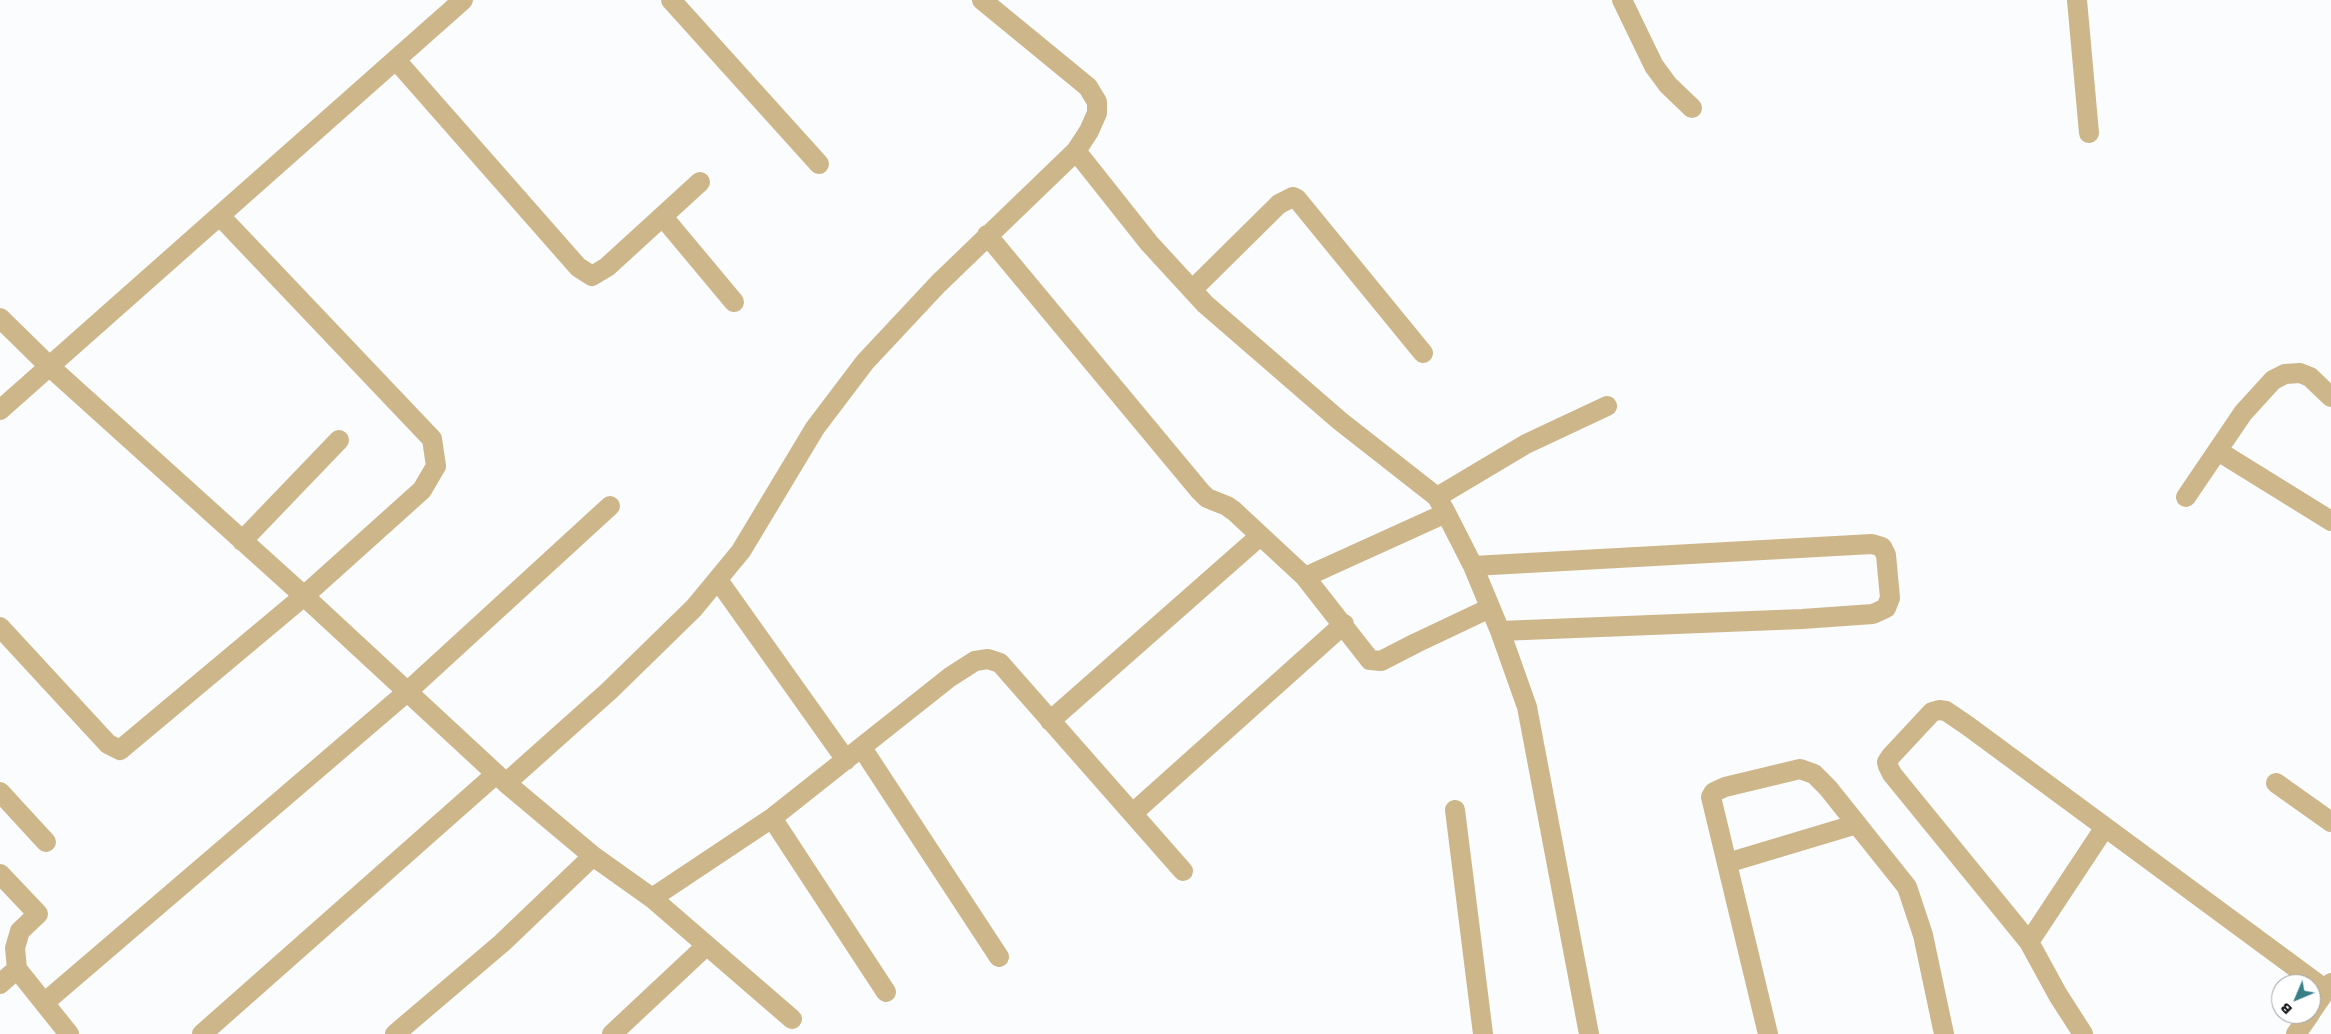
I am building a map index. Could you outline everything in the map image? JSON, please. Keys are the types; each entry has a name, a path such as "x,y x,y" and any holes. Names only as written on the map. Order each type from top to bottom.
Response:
{"street":[{"path":"0,410 48,365 220,216 463,0"},
{"path":"671,0 819,164"},
{"path":"202,1034 501,779 630,672 694,608 741,550 836,397 878,348 987,235 1076,151 1089,131 1097,113 1097,102 1088,87 982,0"},
{"path":"1622,0 1654,66 1668,85 1692,108"},
{"path":"2077,0 2089,133"},
{"path":"396,60 578,267 592,276 608,267 700,182"},
{"path":"1076,151 1149,243 1192,290 1252,346 1333,416 1442,505 1473,566 1500,631 1529,716 1588,1034"},
{"path":"1192,290 1279,204 1293,197 1297,199 1424,353"},
{"path":"0,627 108,744 120,750 304,596 422,490 436,466 432,439 220,216"},
{"path":"663,217 734,302"},
{"path":"987,235 1200,491 1207,498 1227,506 1305,577 1344,624 1370,660 1376,662 1490,608"},
{"path":"0,318 48,365 304,596 501,779 593,856 652,898 792,1019"},
{"path":"2186,497 2243,413 2273,380 2285,374 2300,373 2310,377 2331,397"},
{"path":"1305,577 1442,505 1526,444 1607,406"},
{"path":"242,541 339,440"},
{"path":"2218,451 2331,521"},
{"path":"44,1003 407,692 610,506"},
{"path":"1050,721 1260,536"},
{"path":"1473,566 1872,544 1882,547 1886,555 1890,598 1886,608 1873,614 1802,619 1500,631"},
{"path":"718,580 854,754 1000,957"},
{"path":"1133,813 1344,624"},
{"path":"652,898 772,818 950,677 975,661 988,659 1000,664 1183,871"},
{"path":"2083,1034 2058,995 2029,942 1892,774 1887,762 1932,712 1946,711 2105,828 2329,986 2321,997"},
{"path":"1768,1034 1711,797 1714,792 1725,786 1800,770 1814,774 1907,887 1923,935 1944,1034"},
{"path":"2276,782 2331,822"},
{"path":"0,792 46,842"},
{"path":"1455,810 1483,1034"},
{"path":"772,818 886,992"},
{"path":"1727,863 1857,824"},
{"path":"2029,942 2105,828"},
{"path":"395,1034 502,942 593,856"},
{"path":"0,874 38,914 20,931 15,948 17,969 69,1034"},
{"path":"612,1034 706,946"},
{"path":"0,984 17,969"}]}
